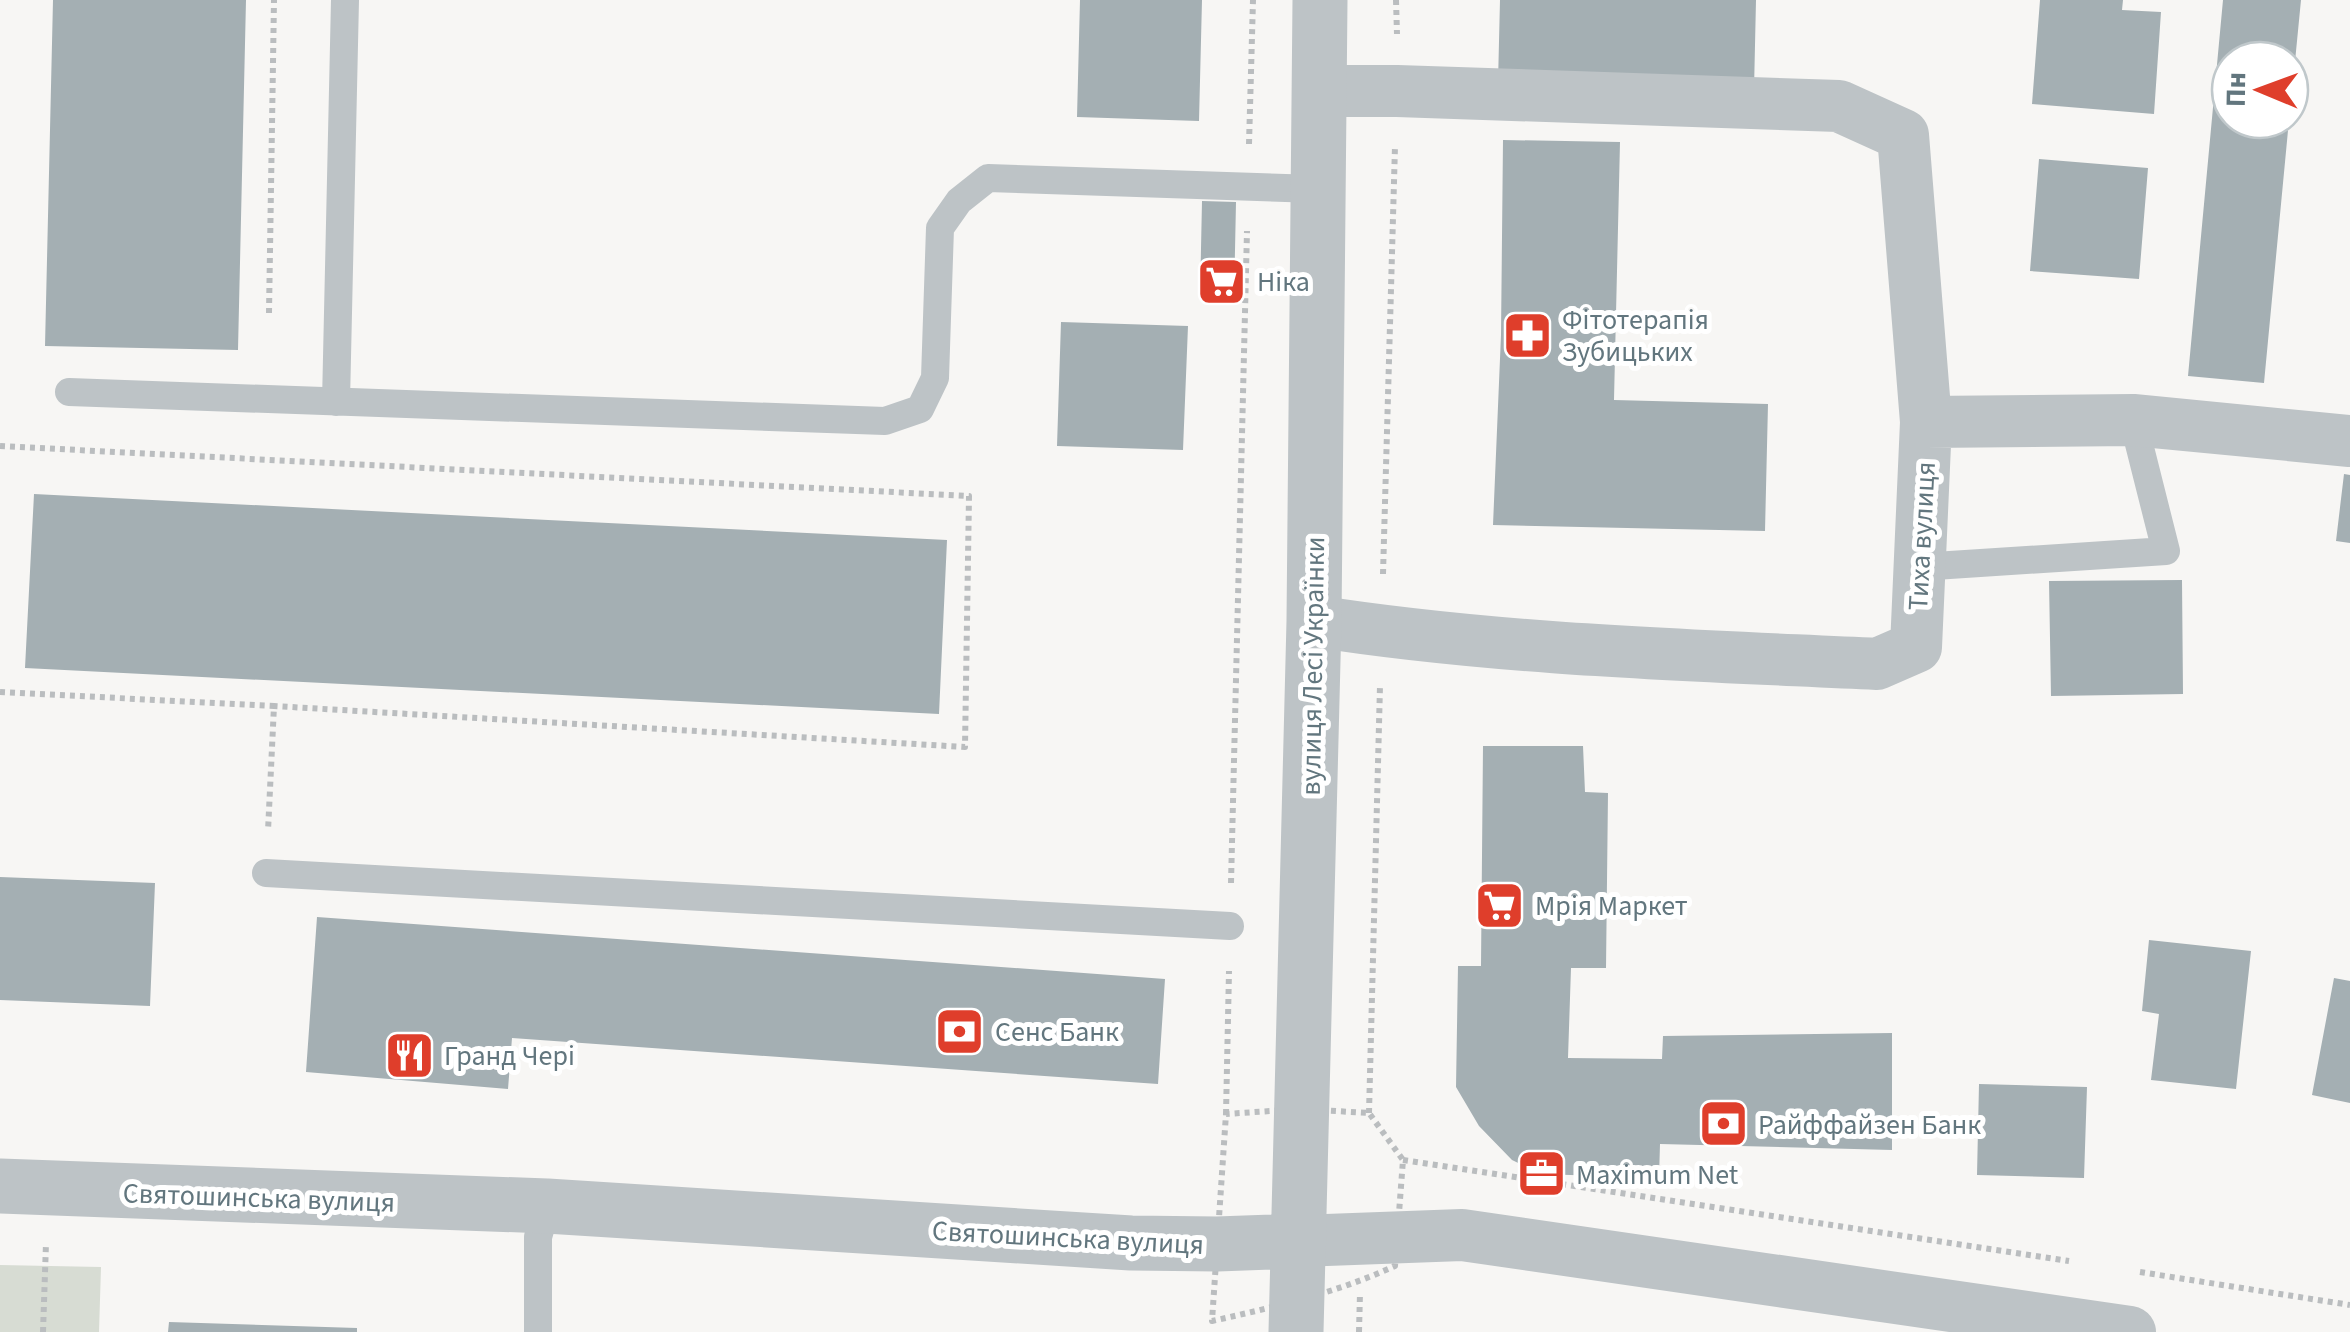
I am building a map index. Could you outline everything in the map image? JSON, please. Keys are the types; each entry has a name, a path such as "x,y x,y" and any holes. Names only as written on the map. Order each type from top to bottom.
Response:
{"street":[{"name":"вулиця Лесі Українки","path":"1296,1332 1314,621 1320,0"},
{"path":"1318,92 1397,91 1839,106 1903,136 1926,422"},
{"name":"Тиха вулиця","path":"1314,621 1382,632 1598,651 1877,664 1916,648 1926,422 2134,420 2350,441"},
{"name":"Святошинська вулиця","path":"24,1188 548,1206 1132,1243 1217,1244 1462,1235 2130,1332"}],"lane":[{"path":"336,402 345,0"},
{"path":"69,392 885,420 920,409 934,378 940,228 959,201 988,178 1316,189"},
{"path":"1919,566 2166,552 2134,420"},
{"path":"266,872 1230,926"},
{"path":"538,1332 538,1237 548,1206"}],"path":[{"path":"269,313 274,0"},
{"path":"1226,1114 1252,0"},
{"path":"1369,1113 1397,91 1396,0"},
{"path":"0,446 969,496 966,747 0,692"},
{"path":"266,872 274,706"},
{"path":"1402,1160 2081,1263"},
{"path":"24,1188 43,1332"},
{"path":"2138,1272 2350,1305"},
{"path":"1359,1332 1360,1282"}],"shaded area":[{"path":"0,1265 101,1267 99,1332 0,1332"}],"building":[{"path":"53,0 246,0 238,350 45,346"},
{"path":"1080,0 1202,0 1199,121 1077,117"},
{"path":"1500,0 1756,0 1754,90 1498,83"},
{"path":"2040,0 2123,0 2122,10 2161,12 2154,114 2032,104"},
{"path":"2223,0 2301,0 2297,40 2219,40"},
{"path":"1503,140 1620,142 1614,400 1768,404 1765,531 1493,525 1501,335"},
{"path":"2210,140 2287,140 2264,383 2188,376"},
{"path":"2039,159 2148,168 2139,279 2030,271"},
{"path":"1202,201 1236,202 1234,298 1200,297"},
{"path":"1061,322 1188,326 1183,450 1057,446"},
{"path":"2344,474 2350,475 2350,543 2336,541"},
{"path":"34,494 947,540 939,714 25,668"},
{"path":"2182,580 2183,694 2051,696 2049,581"},
{"path":"1483,746 1583,746 1585,792 1608,793 1606,968 1571,968 1568,1058 1662,1059 1663,1036 1892,1033 1892,1150 1660,1144 1659,1178 1541,1174 1512,1160 1479,1126 1456,1087 1458,966 1481,966"},
{"path":"0,877 155,883 150,1006 0,1000"},
{"path":"317,917 1165,979 1158,1084 512,1038 508,1089 306,1072"},
{"path":"2149,940 2251,951 2236,1089 2151,1080 2159,1014 2142,1011"},
{"path":"2334,978 2350,981 2350,1103 2312,1095"},
{"path":"1979,1084 2087,1087 2084,1178 1977,1175"},
{"path":"169,1322 357,1328 357,1332 168,1332"}],"place":[{"name":"Ніка","path":"1222,281"},
{"name":"Фітотерапія Зубицьких","path":"1527,335"},
{"name":"Мрія Маркет","path":"1500,905"},
{"name":"Сенс Банк","path":"960,1031"},
{"name":"Гранд Чері","path":"409,1055"},
{"name":"Райффайзен Банк","path":"1723,1124"},
{"name":"Maximum Net","path":"1541,1174"}]}
